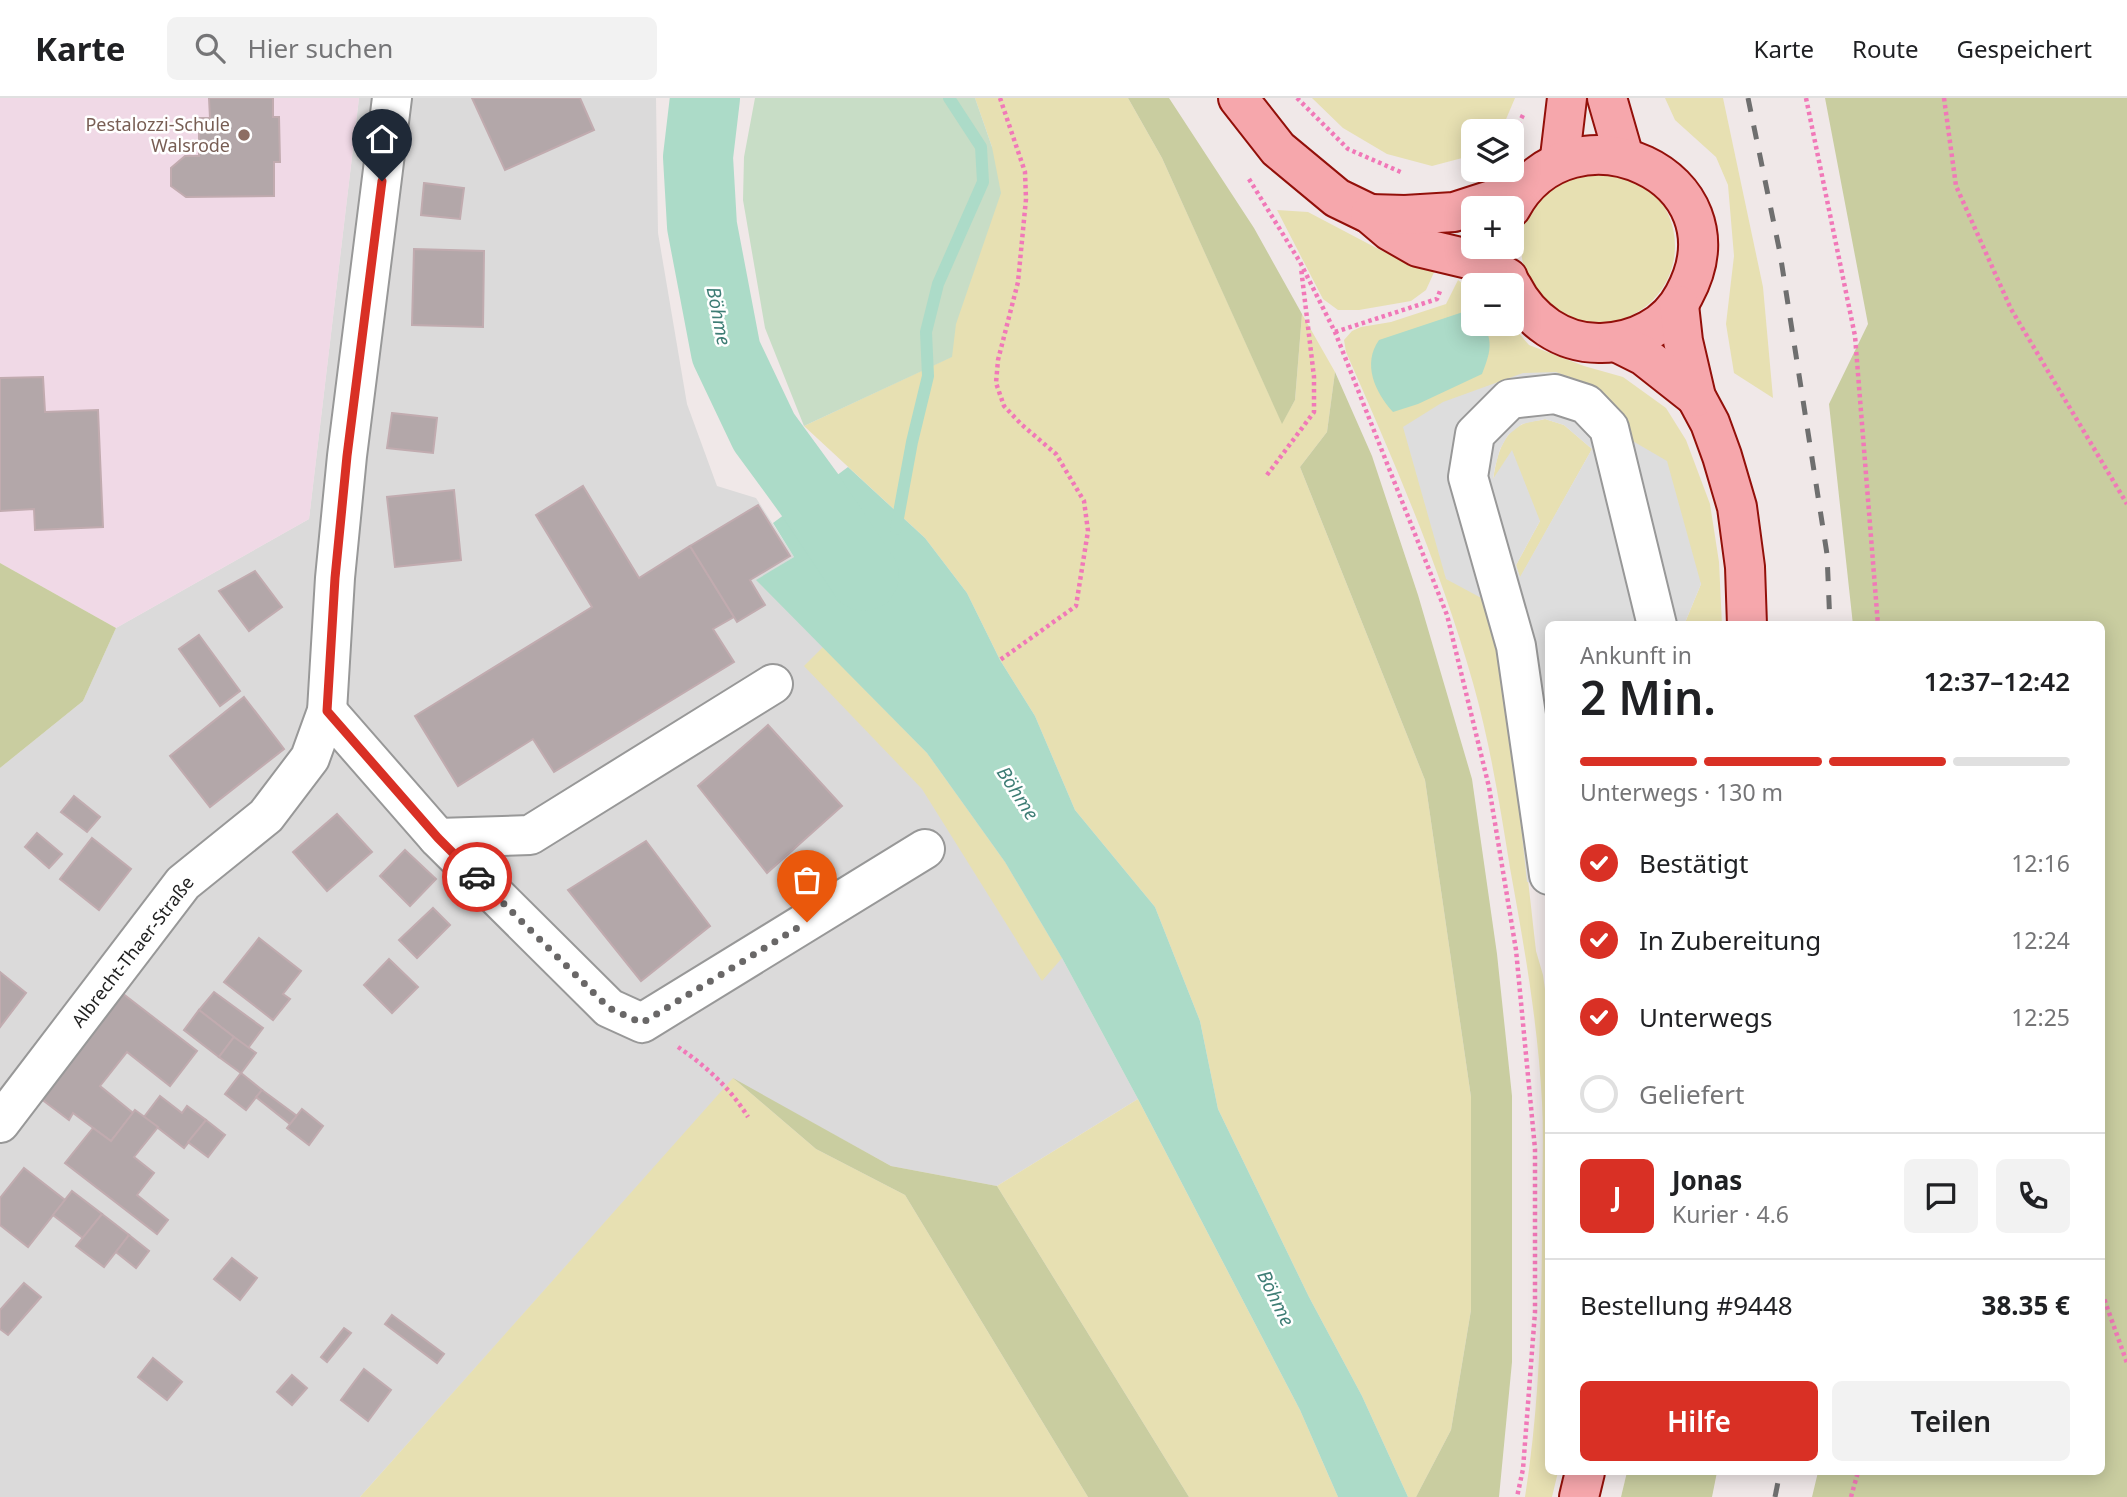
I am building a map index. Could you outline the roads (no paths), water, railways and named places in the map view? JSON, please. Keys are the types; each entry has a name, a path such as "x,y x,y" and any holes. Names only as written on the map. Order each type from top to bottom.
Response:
{"main road":[{"path":"1238,98 1278,149 1337,198 1370,214 1390,231 1418,247 1481,262 1506,273"},
{"path":"1560,157 1567,98"},
{"path":"1607,98 1622,150"},
{"path":"1518,196 1537,171 1560,157 1580,150 1622,150 1648,160 1670,177 1687,199 1696,226 1699,253 1693,280 1679,305 1662,322 1641,335 1618,342 1590,343 1563,337 1539,322 1524,306"},
{"path":"1370,214 1405,215 1461,211"},
{"path":"1679,305 1683,341 1696,397 1710,423 1737,508 1745,567 1747,621"},
{"path":"1618,342 1644,356 1696,397"},
{"path":"1579,1497 1584,1475"}],"street":[{"name":"Albrecht-Thaer-Straße","path":"0,1123 183,883 266,816 310,758 327,711 335,578 347,456 392,98"},
{"path":"1545,844 1516,646 1468,477 1475,434 1510,399 1555,394 1586,404 1609,428 1656,621"},
{"path":"438,838 530,835 772,684"},
{"path":"327,711 438,838 609,1008 642,1023 925,849"}],"water":[{"path":"1461,313 1461,336 1488,336 1490,343 1482,374 1418,404 1393,412 1376,387 1371,368 1371,359 1379,340"},
{"path":"848,467 925,538 967,593 1000,660 1035,716 1075,810 1155,907 1200,1021 1218,1109 1309,1297 1362,1396 1408,1497 1338,1497 1300,1410 1138,1099 1062,958 1005,862 927,753 756,580 794,557 773,523"}],"waterway":[{"name":"Böhme","path":"705,98 698,157 702,226 726,352 764,432 864,576"},
{"path":"896,529 912,442 928,376 926,332 938,284 983,182 981,147 949,98"}],"railway":[{"path":"1748,98 1780,253 1827,554 1830,621"},
{"path":"1775,1497 1779,1475"}],"place":[{"name":"Pestalozzi-Schule Walsrode","path":"244,135"}]}
